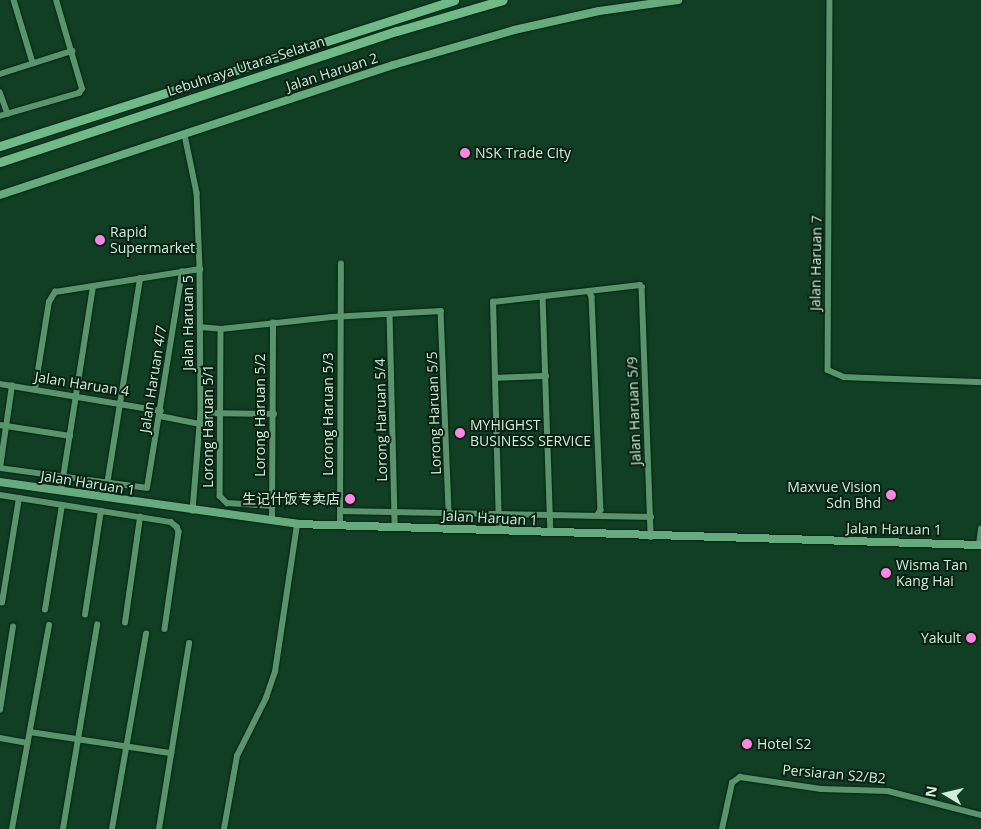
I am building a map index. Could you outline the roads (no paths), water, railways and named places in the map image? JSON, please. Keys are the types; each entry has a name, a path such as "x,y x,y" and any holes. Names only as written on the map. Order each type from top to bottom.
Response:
{"highway":[{"name":"Lebuhraya Utara–Selatan","path":"0,146 454,0"},
{"name":"Lebuhraya Utara–Selatan","path":"0,162 397,31 503,0"}],"main road":[{"name":"Jalan Haruan 2","path":"0,195 393,65 514,30 599,11 678,0"},
{"name":"Jalan Haruan 1","path":"0,482 193,511 297,524 394,526 652,537 980,545"}],"street":[{"path":"14,0 33,63"},
{"path":"0,116 79,93 82,89 56,0"},
{"name":"Jalan Haruan 7","path":"830,0 828,370 844,378 981,382"},
{"path":"0,74 72,51"},
{"path":"0,92 8,114"},
{"name":"Jalan Haruan 5","path":"185,135 198,202 200,269 200,424 193,511"},
{"name":"Lorong Haruan 5/3","path":"340,525 339,317 341,264"},
{"path":"34,389 52,294 200,269"},
{"name":"Jalan Haruan 4/7","path":"107,485 145,490 160,413 182,272"},
{"path":"12,386 3,425 0,468 107,485 140,279"},
{"name":"Jalan Haruan 5/9","path":"590,293 609,287 641,285 652,537"},
{"path":"61,491 94,287"},
{"path":"499,530 493,302 590,293 592,297 601,510 598,515"},
{"path":"543,296 552,517 551,533"},
{"name":"Lorong Haruan 5/5","path":"390,314 442,311 449,514"},
{"path":"200,327 221,330 273,323 390,314"},
{"name":"Lorong Haruan 5/4","path":"390,314 396,512 394,526"},
{"name":"Lorong Haruan 5/2","path":"272,521 273,323"},
{"name":"Lorong Haruan 5/1","path":"221,330 222,501 272,506"},
{"path":"496,378 546,376"},
{"name":"Jalan Haruan 4","path":"0,384 120,403 200,424"},
{"path":"200,413 274,414"},
{"path":"3,425 70,436"},
{"path":"0,495 172,522 179,532 165,629"},
{"path":"2,603 19,498"},
{"path":"45,610 62,505"},
{"path":"85,615 101,511"},
{"path":"341,511 552,517 598,515 610,519 651,517"},
{"path":"125,623 140,517"},
{"path":"224,829 237,756 266,698 275,672 297,524"},
{"path":"980,545 981,529"},
{"path":"12,829 49,625"},
{"path":"63,829 97,625"},
{"path":"0,710 13,627"},
{"path":"112,829 146,634"},
{"path":"159,829 189,643"},
{"path":"30,732 171,753"},
{"path":"0,738 28,743"},
{"name":"Persiaran S2/B2","path":"722,829 732,783 740,777 821,789 888,791 981,815"}],"place":[{"name":"NSK Trade City","path":"465,153"},
{"name":"Rapid Supermarket","path":"100,240"},
{"name":"MYHIGHST BUSINESS SERVICE","path":"460,433"},
{"name":"Maxvue Vision Sdn Bhd","path":"891,495"},
{"name":"生记什饭专卖店","path":"350,499"},
{"name":"Wisma Tan Kang Hai","path":"886,573"},
{"name":"Yakult","path":"971,638"},
{"name":"Hotel S2","path":"747,744"}]}
